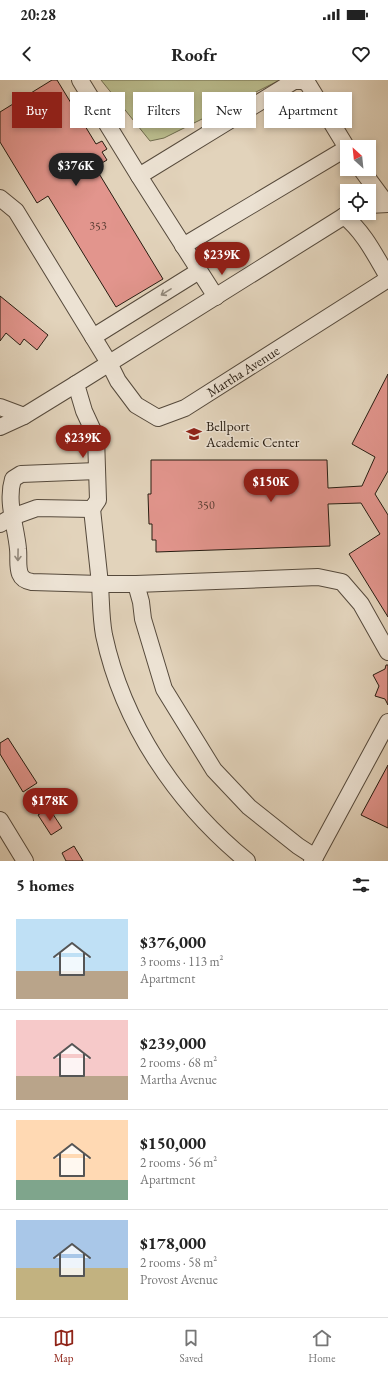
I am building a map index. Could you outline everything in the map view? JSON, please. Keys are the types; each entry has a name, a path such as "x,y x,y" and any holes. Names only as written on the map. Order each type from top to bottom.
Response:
{"street":[{"path":"80,80 138,176 216,296"},
{"path":"138,176 294,81 303,81 308,84 342,140"},
{"path":"183,246 340,152"},
{"path":"366,176 387,203"},
{"path":"0,198 16,210 109,363"},
{"path":"376,204 387,203"},
{"path":"0,427 24,416 340,218"},
{"path":"351,220 373,251 388,278"},
{"path":"93,337 199,271"},
{"name":"Martha Avenue","path":"109,363 118,381 136,405 158,418 185,408 388,278"},
{"path":"76,384 84,411 96,437 98,500 92,509 104,635 119,689 144,741 190,807 247,861"},
{"path":"0,407 24,416"},
{"path":"97,471 21,474 14,479 11,487 6,520 17,536 19,572 22,578 32,582 136,584 318,576 342,582 361,604 388,652"},
{"path":"6,520 37,508 92,509"},
{"path":"136,584 141,602 143,619 164,689 214,770 249,807 314,859 388,722"},
{"path":"0,820 25,861"}],"green space":[{"path":"101,80 280,80 256,92 202,92 202,119 194,123 194,92 133,92 133,120 125,110 125,92 111,92"},
{"path":"140,128 184,128 164,138 150,141"}],"building":[{"path":"52,80 57,80 70,101 70,128 86,128 96,144 102,141 107,149 102,152 107,160 95,167 163,279 116,307 48,196 37,203 0,142 0,112 12,105 12,128 62,128 62,92 32,92"},
{"path":"0,296 48,335 37,350 24,339 20,345 6,333 0,341"},
{"path":"388,374 388,471 375,494 388,515 388,617 349,554 380,534 361,503 328,504 330,546 156,552 156,540 152,540 152,524 149,524 148,494 151,494 151,460 327,460 328,488 362,486 375,457 352,444"},
{"path":"386,665 388,665 388,705 385,699 375,696 379,686 373,675 385,669"},
{"path":"8,738 37,783 23,792 0,754 0,743"},
{"path":"388,765 388,828 361,815"},
{"path":"49,808 62,828 51,835 38,815"},
{"path":"74,846 83,861 66,861 62,853"}],"place":[{"name":"Bellport Academic Center","path":"194,434"}]}
